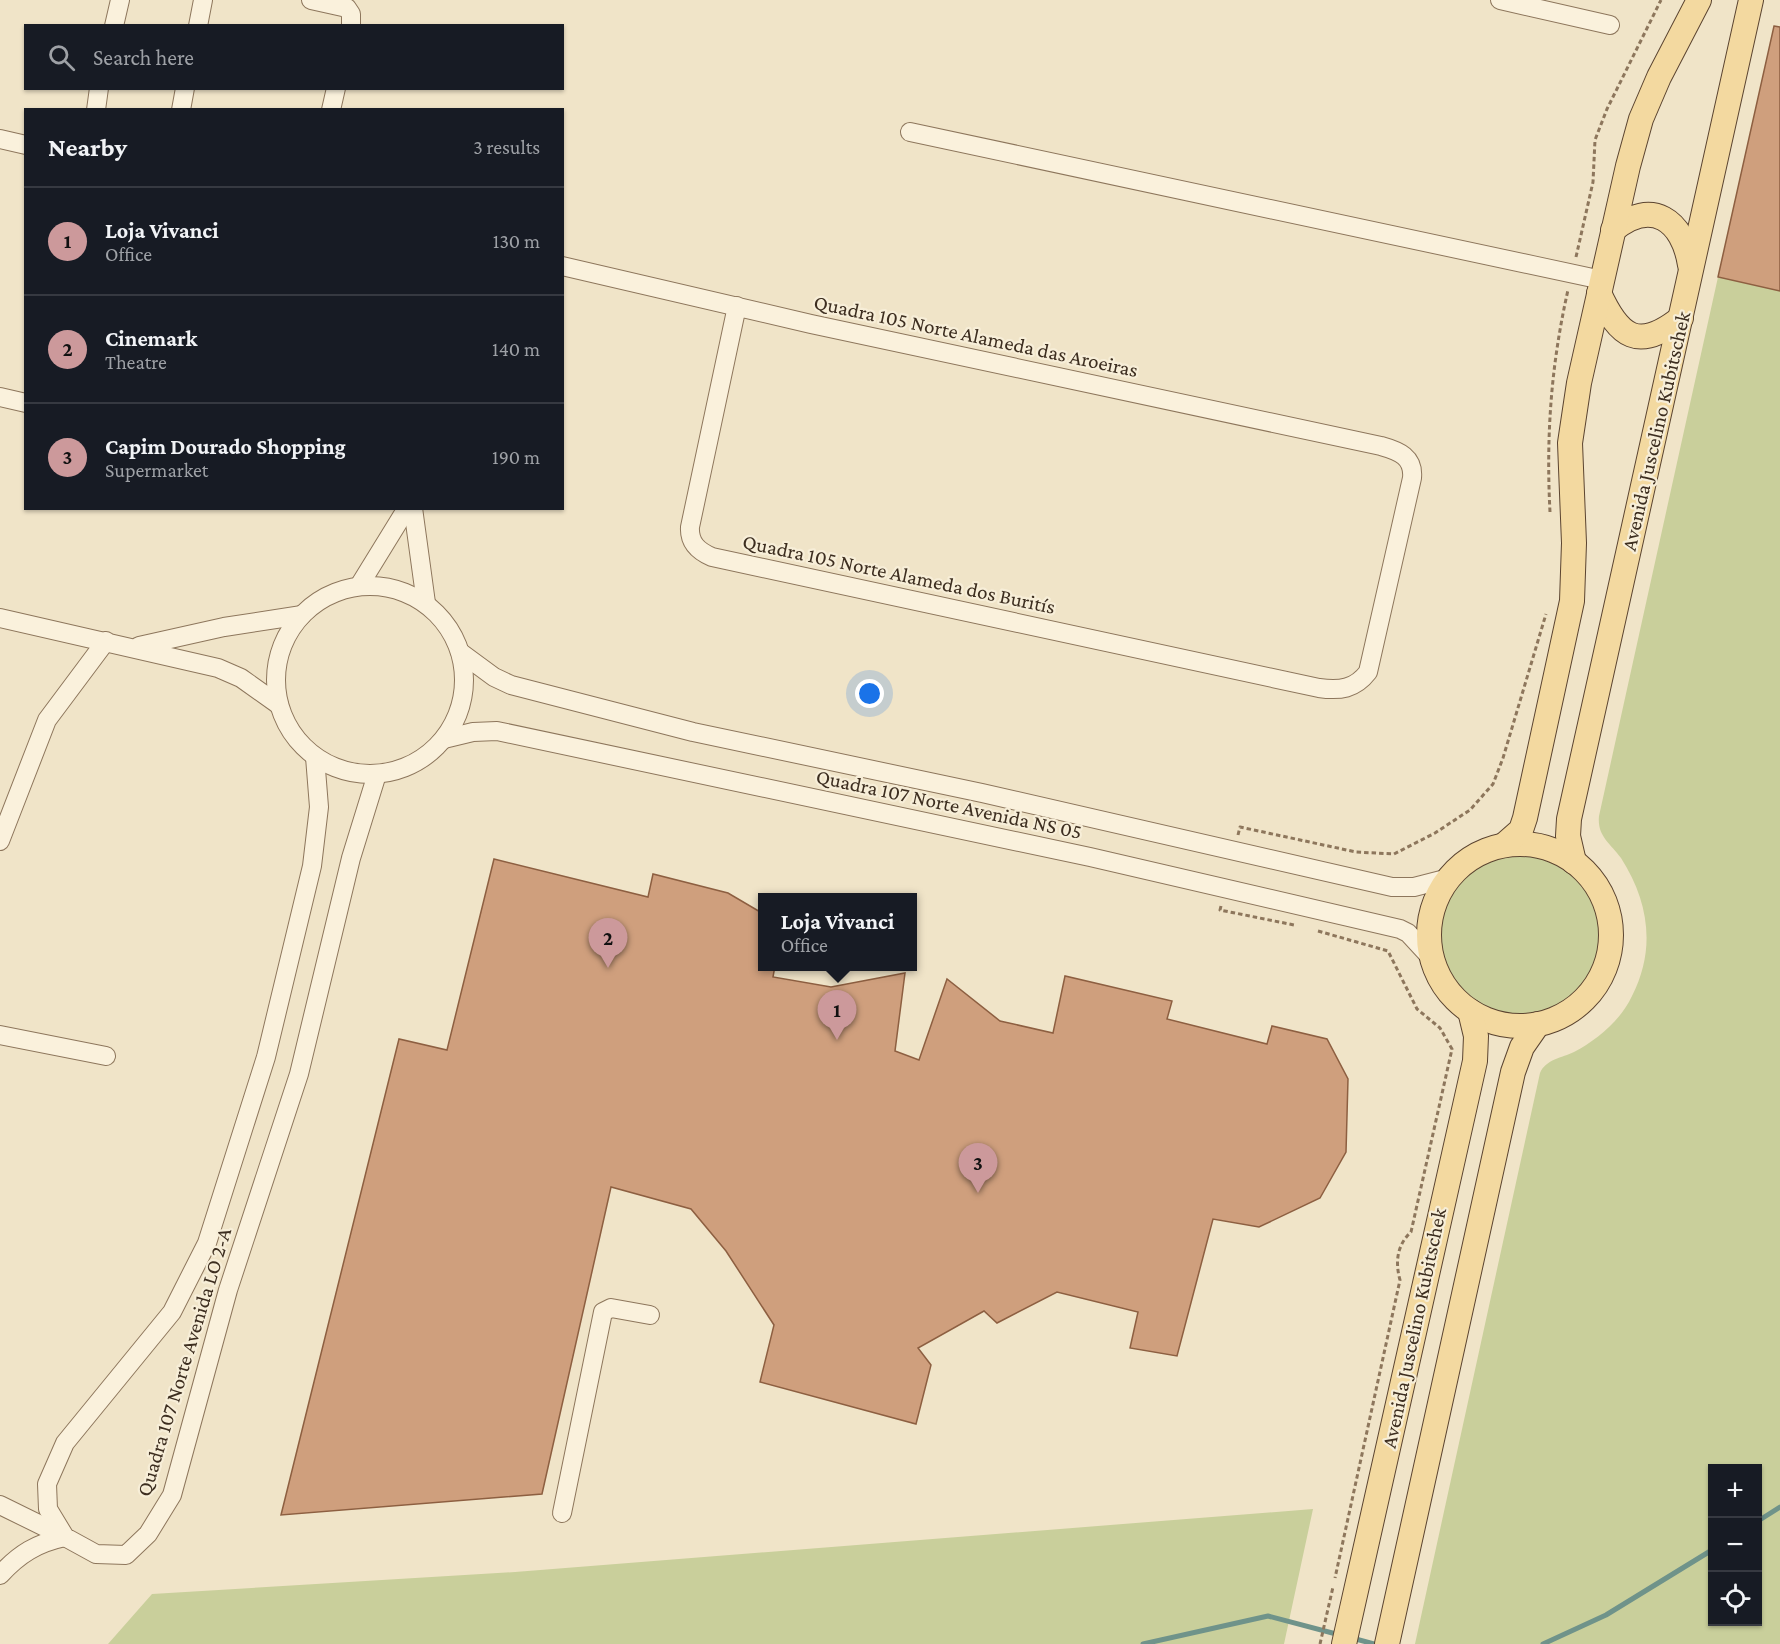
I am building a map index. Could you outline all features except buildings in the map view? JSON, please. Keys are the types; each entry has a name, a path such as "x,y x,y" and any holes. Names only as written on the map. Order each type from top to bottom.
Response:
{"main road":[{"path":"1504,845 1521,830 1526,818 1572,601 1574,543 1570,461 1572,428 1577,389 1600,286 1644,110 1699,0"},
{"name":"Avenida Juscelino Kubitschek","path":"1574,862 1568,836 1569,819 1751,0"},
{"path":"1613,230 1626,220 1643,214 1668,221 1677,227 1683,237 1691,270"},
{"path":"1600,286 1613,322 1630,335 1644,338 1654,336 1681,318"},
{"path":"1504,845 1543,846 1574,862 1592,879 1604,901 1610,925 1608,955 1596,984 1582,1002 1564,1014 1539,1024 1500,1024 1470,1011 1446,989 1432,959 1429,937 1431,915 1436,900 1449,878 1476,855 1504,845"},
{"name":"Avenida Juscelino Kubitschek","path":"1344,1644 1347,1578 1475,1061 1476,1036 1470,1011"},
{"name":"Avenida Juscelino Kubitschek","path":"1386,1644 1513,1072 1522,1047 1539,1024"}],"street":[{"path":"114,24 120,0"},
{"path":"198,24 203,0"},
{"path":"311,0 347,8 351,14 351,24"},
{"path":"1510,1 1610,26"},
{"path":"96,108 99,90"},
{"path":"181,108 185,90"},
{"path":"331,108 336,90"},
{"path":"910,132 1572,273 1600,286"},
{"path":"0,139 24,145"},
{"name":"Quadra 105 Norte Alameda das Aroeiras","path":"564,266 1381,446 1407,457 1413,469 1412,478 1371,663 1362,680 1338,691"},
{"name":"Quadra 105 Norte Alameda dos Buritís","path":"737,306 690,527 691,538 701,552 712,557 1338,691"},
{"path":"0,397 24,403"},
{"path":"359,586 406,510"},
{"path":"413,510 426,603"},
{"path":"359,586 394,589 426,603 447,625 460,652 463,698 444,739 417,761 402,769 377,774 345,771 315,757 293,734 279,705 277,673 285,642 302,615 328,596 359,586"},
{"path":"135,647 224,627 302,615"},
{"path":"0,618 135,647 218,668 241,678 279,705"},
{"path":"0,841 47,720 106,641"},
{"name":"Quadra 107 Norte Avenida NS 05","path":"460,652 494,677 511,685 659,723 982,793 1392,887 1414,887 1449,878"},
{"name":"Quadra 107 Norte Avenida NS 05","path":"444,739 473,732 497,731 1226,887 1400,929 1408,933 1432,959"},
{"name":"Quadra 107 Norte Avenida LO 2-A","path":"315,757 319,807 312,866 266,1057 207,1243 172,1312 65,1443 47,1484 48,1509 65,1537 96,1554 126,1555 148,1534 172,1495 228,1290 299,1074 351,858 377,774"},
{"path":"0,1035 106,1056"},
{"path":"562,1513 603,1312 611,1308 650,1315"},
{"path":"0,1505 65,1537"},
{"path":"0,1575 11,1563 34,1546 65,1537"}],"path":[{"path":"1550,520 1547,456 1550,393 1554,360 1593,182 1595,140 1607,109 1661,0"},
{"path":"1234,852 1240,827 1356,852 1394,854 1435,833 1470,810 1493,784 1548,608"},
{"path":"1226,887 1220,910 1302,926"},
{"path":"1312,929 1388,951 1417,1009 1440,1028 1452,1049 1411,1232 1402,1240 1396,1266 1400,1280 1347,1578 1320,1644"}],"green space":[{"path":"1718,277 1780,291 1780,1644 1415,1644 1540,1073 1550,1062 1583,1047 1615,1021 1632,996 1644,961 1646,926 1638,892 1621,858 1602,834 1599,823"},
{"path":"1521,855 1552,862 1566,869 1578,879 1588,891 1595,905 1602,936 1595,967 1588,981 1578,993 1566,1003 1552,1010 1521,1017 1490,1010 1476,1003 1464,993 1454,981 1447,967 1440,936 1447,905 1454,891 1464,879 1476,869 1490,862"},
{"path":"1313,1509 1284,1644 108,1644 152,1594 515,1572"}],"waterway":[{"path":"1762,1518 1780,1507"},
{"path":"1543,1644 1606,1615 1708,1552"},
{"path":"1143,1644 1268,1616 1340,1635"},
{"path":"1352,1638 1374,1644"}],"place":[{"name":"Cinemark","path":"608,968"},
{"name":"Loja Vivanci","path":"837,1040"},
{"name":"Capim Dourado Shopping","path":"978,1193"}]}
